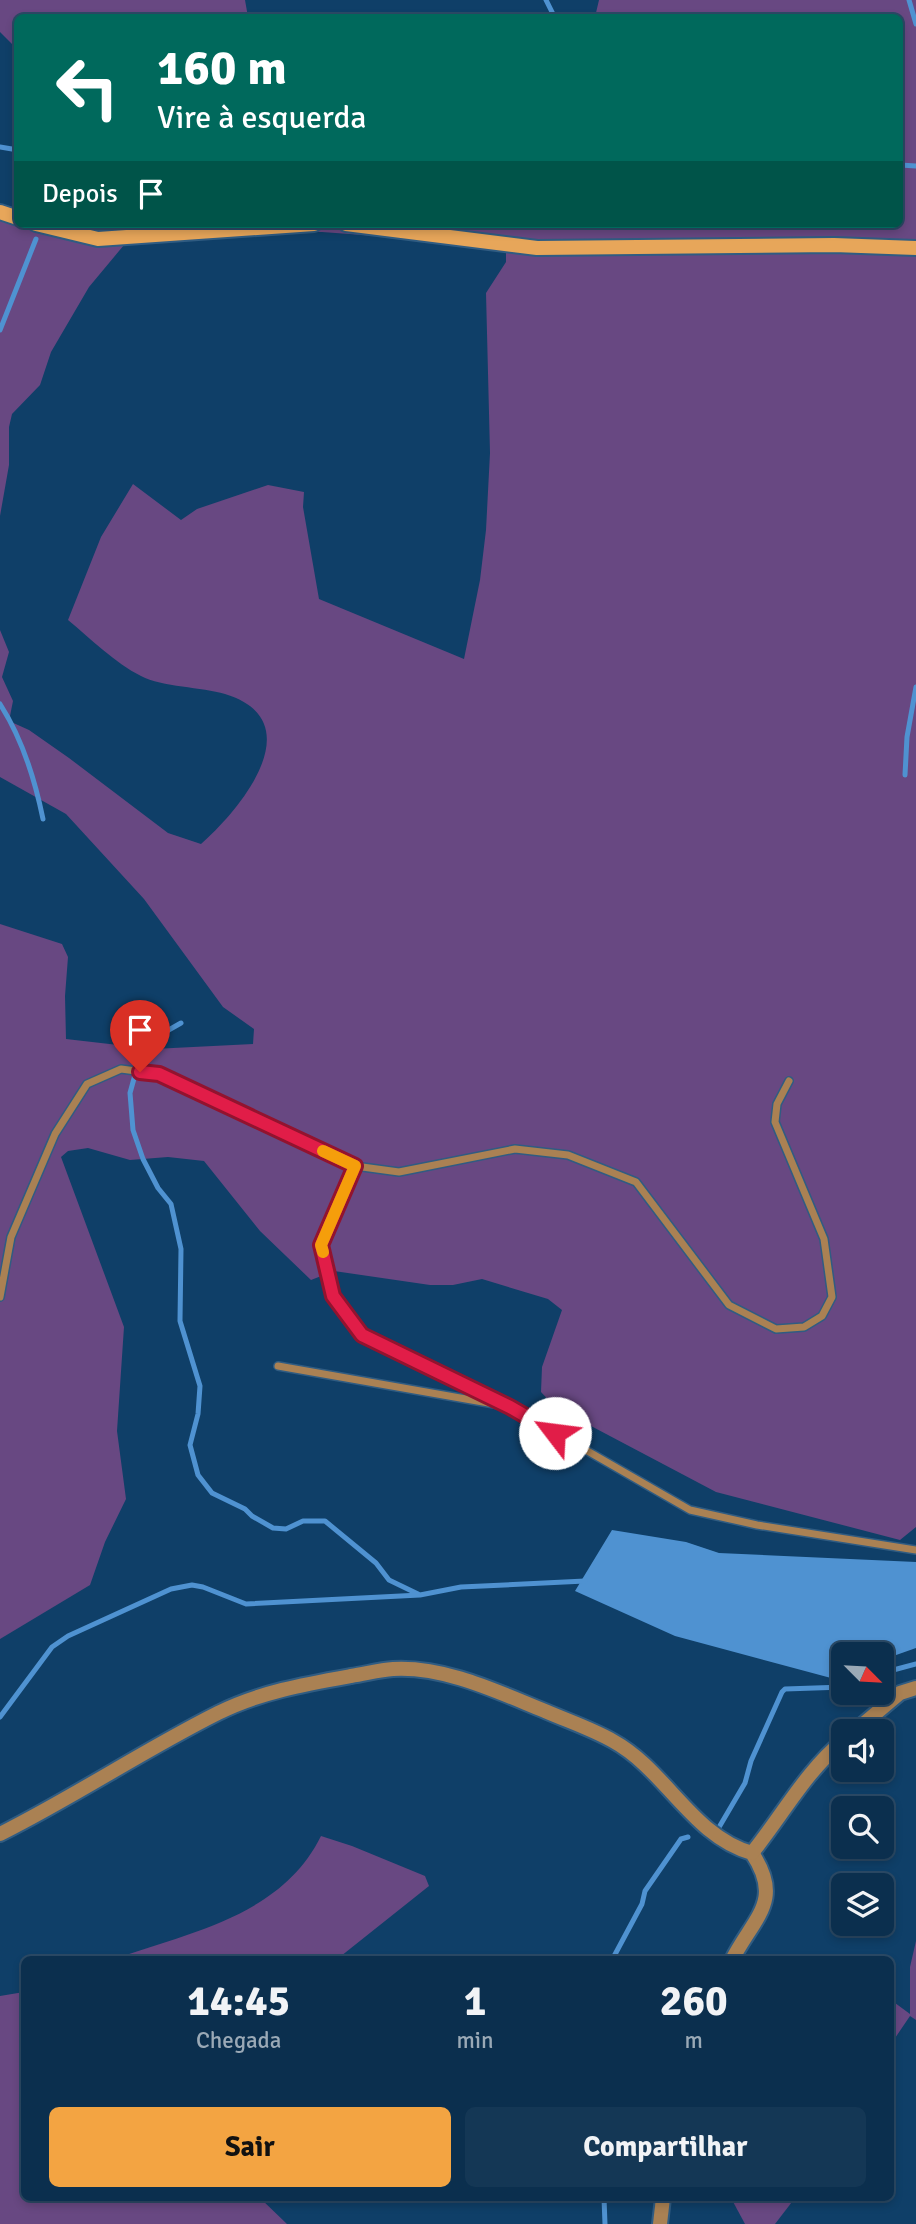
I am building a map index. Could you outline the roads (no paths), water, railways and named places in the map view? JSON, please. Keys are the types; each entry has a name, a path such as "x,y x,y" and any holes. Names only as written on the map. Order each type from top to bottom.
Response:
{"street":[{"path":"52,228 97,239 256,228"},
{"path":"378,228 537,248 834,245 916,248"},
{"path":"0,1834 221,1711 294,1686 394,1669 443,1675 472,1682 596,1732 637,1757 717,1837 738,1850 752,1853 764,1871 768,1897 734,1956"},
{"path":"869,1719 900,1693 916,1688"},
{"path":"752,1853 831,1751"},
{"path":"660,2224 663,2201"}],"lane":[{"path":"0,1297 11,1237 55,1134 87,1084 121,1069 159,1074 355,1166 399,1172 515,1149 568,1155 636,1182 729,1305 776,1329 804,1327 822,1316 832,1297 824,1239 775,1122 777,1104 789,1081"},
{"path":"355,1166 321,1245 333,1296 362,1335 510,1407 690,1510 757,1525 916,1550"},
{"path":"278,1366 510,1407"}],"water":[{"path":"612,1530 686,1542 719,1553 916,1562 916,1648 894,1656 894,1642 831,1642 831,1678 675,1636 575,1591"}],"waterway":[{"path":"546,0 553,14"},
{"path":"909,0 916,24"},
{"path":"0,147 14,149"},
{"path":"903,165 916,166"},
{"path":"0,330 36,239"},
{"path":"905,775 907,737 916,687"},
{"path":"0,704 27,760 43,819"},
{"path":"181,1023 151,1040 141,1053 130,1093 133,1130 143,1159 158,1188 171,1204 181,1249 180,1321 200,1386 198,1414 190,1445 198,1475 212,1493 245,1509 273,1528 286,1529 303,1521 325,1521 376,1563 389,1580 418,1594"},
{"path":"0,1717 52,1647 68,1636 171,1589 192,1585 203,1587 246,1604 420,1595 461,1587 585,1581"},
{"path":"894,1670 916,1664"},
{"path":"718,1829 745,1783 751,1761 782,1692 785,1689 831,1687"},
{"path":"614,1956 642,1904 645,1891 681,1839 688,1837"},
{"path":"604,2201 605,2224"}]}
